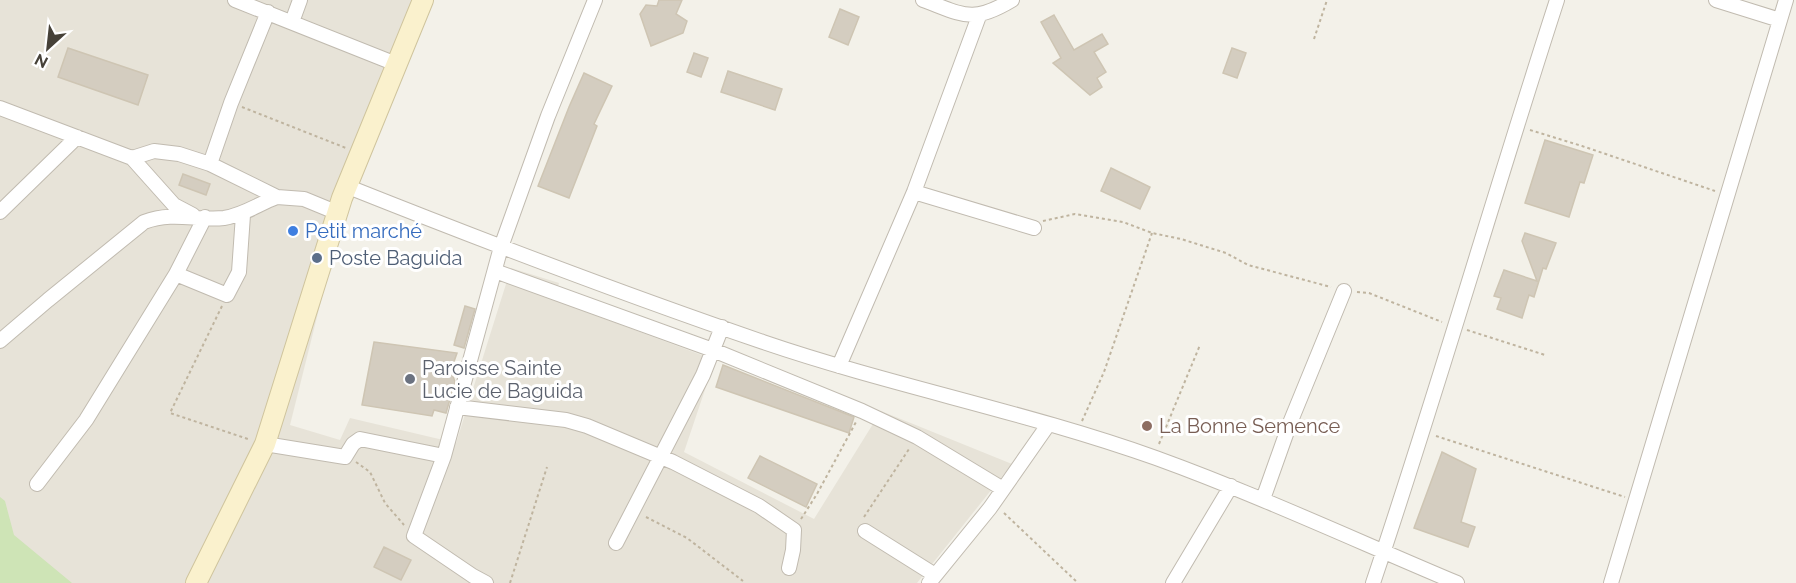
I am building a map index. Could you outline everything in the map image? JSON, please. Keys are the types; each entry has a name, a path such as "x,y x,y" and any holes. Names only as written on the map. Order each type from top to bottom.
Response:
{"street":[{"path":"235,0 396,64"},
{"path":"292,22 300,0"},
{"path":"196,583 265,444 346,186 423,0"},
{"path":"486,583 471,580 414,536 444,456 501,247 548,116 595,0"},
{"path":"923,0 964,15 979,16 1012,0"},
{"path":"1373,583 1424,432 1454,326 1557,0"},
{"path":"1716,0 1780,20"},
{"path":"1611,583 1786,0"},
{"path":"210,164 231,103 268,12"},
{"path":"839,366 914,192 979,16"},
{"path":"0,108 132,158 174,205 201,217"},
{"path":"0,212 77,137"},
{"path":"132,158 154,152 179,154 210,164 277,197 304,200 338,213"},
{"path":"346,186 501,247 763,342 839,366 1078,432 1154,458 1263,499 1457,583"},
{"path":"914,192 1034,228"},
{"path":"0,341 144,222 159,216 222,218 243,214 258,204 277,197"},
{"path":"176,274 227,295 239,272 243,214"},
{"path":"37,484 86,420 176,274 201,217"},
{"path":"495,271 713,350 862,411 917,437 1003,489"},
{"path":"1263,499 1290,423 1344,291"},
{"path":"616,543 703,375 722,327"},
{"path":"457,407 566,420 587,426 660,456 759,506 794,530 789,568"},
{"path":"865,531 932,579 990,508 1048,425"},
{"path":"265,444 345,457 353,444 360,439 444,456"},
{"path":"1173,583 1231,486"}],"path":[{"path":"1314,39 1327,0"},
{"path":"231,103 360,154"},
{"path":"1518,127 1582,146 1726,195"},
{"path":"1034,228 1043,221 1075,214 1123,222 1152,233 1181,238 1226,253 1248,265 1344,291 1369,293 1454,326 1545,355"},
{"path":"1078,432 1104,372 1152,233"},
{"path":"227,295 170,413 265,444"},
{"path":"1154,458 1200,345"},
{"path":"794,530 817,494 862,411"},
{"path":"1424,432 1636,501"},
{"path":"865,531 861,525 863,517 917,437"},
{"path":"510,583 547,467"},
{"path":"370,472 385,503 414,536"},
{"path":"990,508 1004,513 1078,583"},
{"path":"633,510 687,538 743,581"}],"shaded area":[{"path":"0,0 429,0 340,225 290,425 340,440 350,418 456,443 511,268 559,283 554,300 715,360 684,452 814,519 881,411 1012,464 917,583 0,583"}],"green space":[{"path":"0,497 5,501 14,535 72,583 0,583"}],"building":[{"path":"659,0 682,0 676,14 687,21 683,33 651,46 640,14 646,5 657,6"},
{"path":"840,9 859,17 848,45 829,37"},
{"path":"1054,15 1074,50 1102,34 1108,44 1094,52 1106,72 1097,78 1102,87 1090,95 1053,63 1061,58 1041,22"},
{"path":"68,48 148,75 138,105 58,77"},
{"path":"1232,48 1246,53 1237,78 1223,73"},
{"path":"694,53 708,58 701,77 687,72"},
{"path":"728,71 782,89 775,110 721,92"},
{"path":"584,73 612,86 594,124 597,126 569,198 538,186"},
{"path":"1545,140 1593,155 1584,183 1580,182 1569,217 1525,203"},
{"path":"1111,168 1150,187 1140,209 1101,191"},
{"path":"183,174 210,184 206,195 179,185"},
{"path":"1525,233 1556,243 1546,269 1543,268 1534,297 1529,295 1522,318 1497,309 1501,298 1494,296 1504,270 1537,281 1522,241"},
{"path":"465,306 475,309 464,348 454,345"},
{"name":"Paroisse Sainte Lucie de Baguida","path":"374,342 457,353 451,370 455,382 446,413 434,410 432,416 362,405"},
{"path":"723,365 854,417 849,433 716,387"},
{"path":"1442,452 1476,469 1461,522 1475,527 1468,547 1414,528"},
{"path":"760,456 817,484 806,507 748,478"},
{"path":"384,547 411,560 401,580 374,567"}],"place":[{"name":"Petit marché","path":"293,231"},
{"name":"Poste Baguida","path":"317,258"},
{"name":"Paroisse Sainte Lucie de Baguida","path":"410,379"},
{"name":"La Bonne Semence","path":"1147,426"}]}
